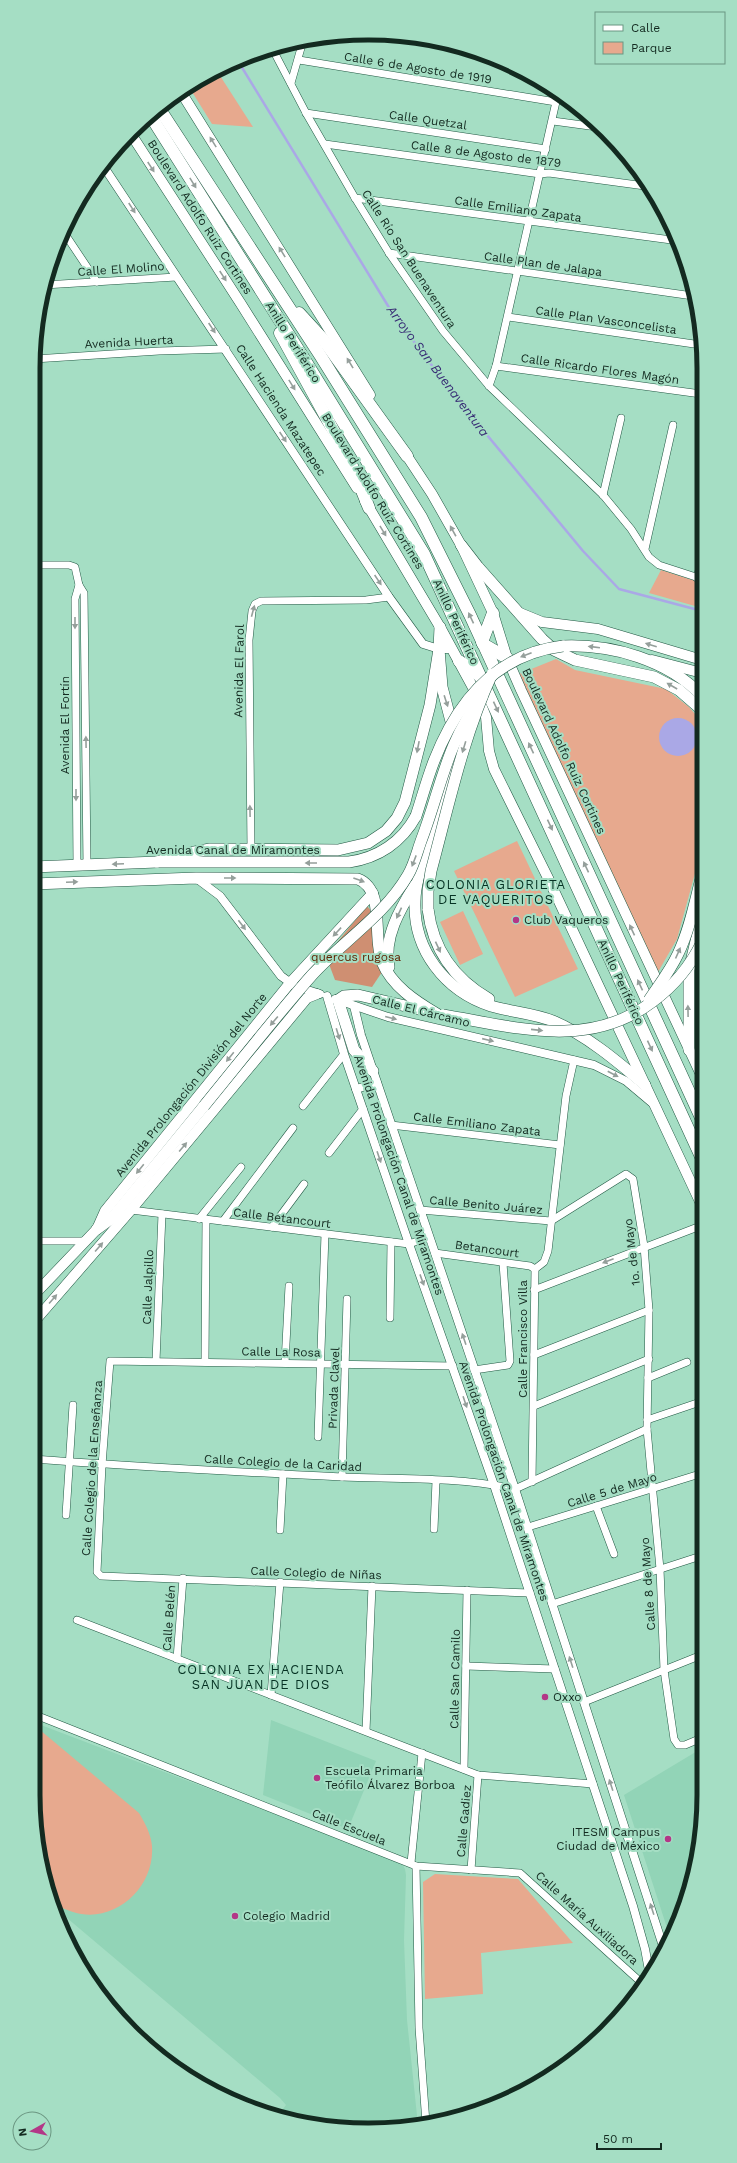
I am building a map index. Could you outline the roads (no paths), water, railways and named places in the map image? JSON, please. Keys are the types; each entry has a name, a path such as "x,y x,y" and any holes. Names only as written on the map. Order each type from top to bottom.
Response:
{"highway":[{"name":"Anillo Periférico","path":"162,113 287,304 421,517 483,643 697,1109"},
{"name":"Anillo Periférico","path":"154,121 424,554 486,674 697,1148"},
{"path":"244,264 298,370 350,461 369,508"},
{"path":"287,304 315,329 407,456"},
{"path":"493,613 483,643 507,658"},
{"path":"459,661 486,674 479,696"}],"main road":[{"name":"Boulevard Adolfo Ruiz Cortines","path":"184,97 432,494 461,545 493,613 507,658 697,1067"},
{"name":"Boulevard Adolfo Ruiz Cortines","path":"134,138 241,304 369,508 479,696 486,717 489,751 494,769 548,878 697,1196"},
{"path":"461,545 478,567 542,639 561,654 575,660 654,677 680,690 697,705"},
{"path":"520,613 542,622 598,629 697,659"},
{"path":"157,862 200,850 349,849 374,840 392,825 405,802 424,723 430,705 439,649 440,627"},
{"name":"Avenida Canal de Miramontes","path":"40,867 157,862 342,863 357,861 380,853 395,843 408,830 416,816 433,763 448,729 486,674 526,655 554,647 587,646 624,653 671,671 697,692"},
{"path":"439,649 441,677 453,729 454,749 453,760 418,879 415,901 416,920 425,948 436,968 448,982 463,994 492,1006 542,1017 563,1026 606,1054 644,1085"},
{"path":"636,658 676,665 697,671"},
{"path":"479,696 462,752 431,871 428,891 428,909 437,946 456,974 479,993 513,1011"},
{"path":"97,1229 112,1218 312,975 334,952 362,930 386,906 408,874 429,821 451,748 479,696"},
{"path":"40,884 196,878 354,878 366,883 374,893 380,955 386,970 396,984 412,998 440,1014"},
{"path":"396,984 388,962 389,938 400,911 418,879"},
{"name":"Avenida Prolongación División del Norte","path":"40,1289 97,1229 105,1211 290,983 374,893"},
{"path":"642,1009 665,978 678,954 690,923 697,895"},
{"path":"688,1050 689,970 697,937"},
{"path":"373,1071 354,1050 338,1000 344,996 358,995 440,1014 535,1030 582,1031 602,1028 623,1020 642,1009 665,992 680,977 697,953"},
{"path":"40,1315 131,1210 307,998 322,995"},
{"path":"279,997 289,999 295,1012"}],"street":[{"path":"291,83 302,47"},
{"name":"Calle Río San Buenaventura","path":"275,53 306,113 355,198 389,253 443,332 489,386 604,495 620,514 650,557 659,565 697,578"},
{"name":"Calle 6 de Agosto de 1919","path":"299,60 556,102"},
{"path":"489,386 496,366 508,317 517,272 553,121 556,102"},
{"name":"Calle Quetzal","path":"306,113 546,149"},
{"path":"553,121 590,126"},
{"name":"Calle 8 de Agosto de 1879","path":"325,144 540,174 549,173 642,186"},
{"name":"Calle Hacienda Mazatepec","path":"107,171 389,596 423,644 439,649 452,649"},
{"name":"Calle Emiliano Zapata","path":"355,198 671,240"},
{"path":"67,238 97,282"},
{"name":"Calle Plan de Jalapa","path":"389,253 689,295"},
{"name":"Calle El Molino","path":"51,285 176,276"},
{"name":"Calle Plan Vasconcelista","path":"508,317 696,344"},
{"name":"Avenida Huerta","path":"40,359 159,351 226,349"},
{"name":"Calle Ricardo Flores Magón","path":"496,366 697,393"},
{"path":"604,495 621,418"},
{"path":"645,549 673,425"},
{"name":"Avenida El Fortín","path":"40,565 69,565 74,567 79,585 84,593 82,865"},
{"name":"Avenida El Farol","path":"251,850 249,640 252,611 255,604 261,601 366,600 389,596"},
{"name":"Calle El Cárcamo","path":"196,878 220,896 275,970 290,983 388,1017 594,1065 616,1075 636,1088 653,1104"},
{"name":"Avenida Prolongación Canal de Miramontes","path":"322,995 494,1484 633,1906 646,1948 649,1966"},
{"name":"Avenida Prolongación Canal de Miramontes","path":"354,1006 361,1036 528,1527 662,1942"},
{"path":"303,1106 344,1054"},
{"name":"Calle Francisco Villa","path":"532,1482 534,1406 534,1269 544,1262 548,1251 566,1096 574,1060"},
{"path":"356,1089 377,1083"},
{"path":"329,1153 363,1109"},
{"name":"Calle Emiliano Zapata","path":"391,1125 560,1145"},
{"path":"223,1222 293,1128"},
{"path":"205,1362 203,1219 242,1167"},
{"name":"1o. de Mayo","path":"551,1221 626,1174 633,1179 644,1246 649,1310 647,1420"},
{"path":"272,1227 304,1184"},
{"name":"Calle Betancourt","path":"131,1210 409,1244 429,1237"},
{"name":"Calle Benito Juárez","path":"420,1210 551,1221"},
{"name":"Calle Jalpillo","path":"156,1362 162,1214"},
{"path":"534,1290 644,1246 697,1227"},
{"path":"318,1437 325,1234"},
{"path":"40,1241 84,1242"},
{"path":"390,1318 391,1242"},
{"name":"Betancourt","path":"435,1253 530,1266 534,1269"},
{"path":"474,1370 502,1367 508,1365 510,1361 503,1263"},
{"path":"285,1363 289,1286"},
{"name":"Privada Clavel","path":"342,1477 347,1299"},
{"path":"534,1355 649,1310"},
{"path":"534,1406 649,1359"},
{"name":"Calle La Rosa","path":"110,1361 453,1366"},
{"name":"Calle Colegio de la Enseñanza","path":"101,1576 97,1572 97,1566 102,1465 110,1361"},
{"path":"648,1378 687,1362"},
{"path":"647,1420 697,1404"},
{"path":"66,1514 73,1405"},
{"name":"Calle 8 de Mayo","path":"647,1420 660,1569 664,1670 674,1739 678,1745 685,1745 697,1740"},
{"path":"515,1489 647,1429"},
{"name":"Calle Colegio de la Caridad","path":"40,1460 102,1465 494,1484 515,1489"},
{"path":"280,1530 283,1474"},
{"name":"Calle 5 de Mayo","path":"528,1527 697,1475"},
{"path":"434,1529 436,1481"},
{"path":"596,1506 614,1554"},
{"path":"552,1604 697,1557"},
{"name":"Calle Colegio de Niñas","path":"101,1576 183,1578 530,1593"},
{"name":"Calle Belén","path":"177,1659 183,1578"},
{"path":"271,1695 280,1582"},
{"path":"366,1731 372,1586"},
{"name":"Calle San Camilo","path":"464,1769 467,1590"},
{"path":"77,1620 478,1774 593,1784"},
{"path":"584,1702 697,1657"},
{"path":"466,1666 555,1669"},
{"name":"Calle Escuela","path":"40,1717 414,1864"},
{"path":"422,1753 414,1864 419,2028 426,2118"},
{"name":"Calle Gadiez","path":"471,1870 478,1774"},
{"name":"Calle María Auxiliadora","path":"414,1864 520,1873 639,1981"}],"water":[{"path":"674,718 682,718 692,723 696,730 696,744 692,751 682,756 674,756 664,751 662,748 659,741 659,733 664,723 667,721"}],"waterway":[{"name":"Arroyo San Buenaventura","path":"241,66 393,314 458,400 583,551 619,589 697,610"}],"place":[{"name":"Club Vaqueros","path":"516,920"},
{"name":"Oxxo","path":"545,1697"},
{"name":"Escuela Primaria Teófilo Álvarez Borboa","path":"317,1778"},
{"name":"ITESM Campus Ciudad de México","path":"668,1839"},
{"name":"Colegio Madrid","path":"235,1916"}],"district":[{"name":"COLONIA GLORIETA DE VAQUERITOS","path":"496,892"},
{"name":"COLONIA EX HACIENDA SAN JUAN DE DIOS","path":"261,1676"}],"park label":[{"name":"quercus rugosa","path":"356,957"}]}
